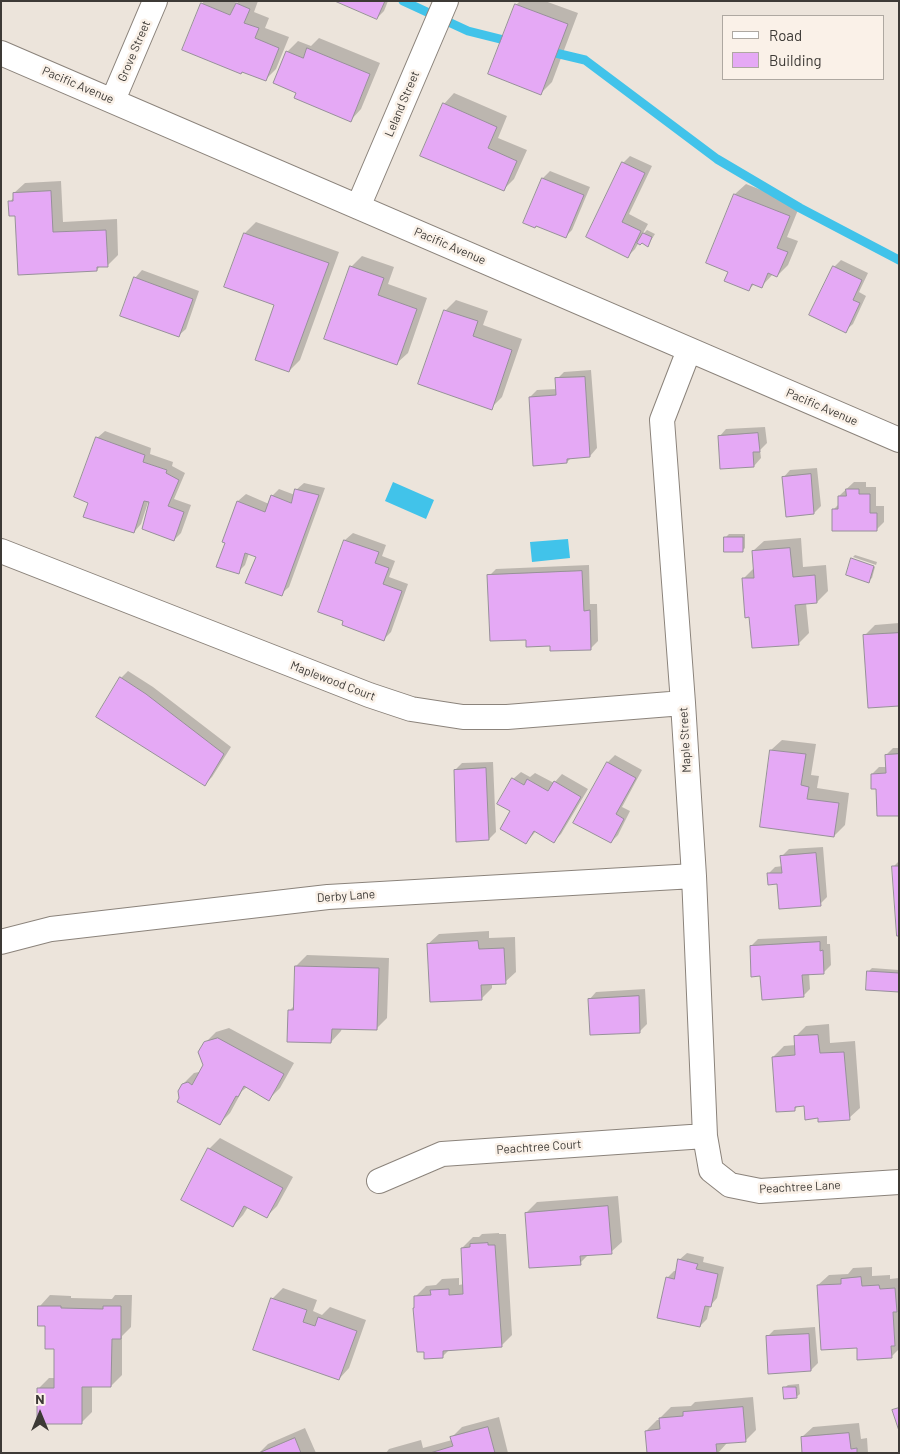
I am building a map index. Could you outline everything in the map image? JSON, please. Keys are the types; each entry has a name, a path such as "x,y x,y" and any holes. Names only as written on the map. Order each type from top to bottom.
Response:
{"street":[{"name":"Grove Street","path":"113,100 154,1"},
{"name":"Leland Street","path":"358,206 446,1"},
{"name":"Pacific Avenue","path":"1,53 899,440"},
{"name":"Maple Street","path":"689,350 662,420 694,876 705,1136"},
{"name":"Maplewood Court","path":"1,551 359,691 411,709 463,717 507,717 683,703"},
{"name":"Derby Lane","path":"1,942 51,929 328,897 694,876"},
{"name":"Peachtree Court","path":"379,1181 442,1154 705,1136"},
{"name":"Peachtree Lane","path":"705,1136 711,1170 730,1185 760,1191 899,1182"}],"water":[{"path":"393,482 434,500 426,519 385,501"},
{"path":"568,539 570,558 532,562 530,542"}],"building":[{"path":"335,1 385,1 377,19"},
{"path":"201,3 230,15 236,3 250,9 244,23 259,28 255,38 279,48 266,81 242,72 241,74 182,50"},
{"path":"515,4 568,24 541,95 488,74"},
{"path":"307,48 370,74 351,122 294,98 296,93 273,83 286,51 303,58"},
{"path":"443,103 497,127 488,148 517,161 504,191 420,156"},
{"path":"622,162 645,173 622,222 641,231 628,258 586,237"},
{"path":"542,178 584,195 566,238 523,223"},
{"path":"51,191 53,232 106,230 108,267 97,267 97,271 18,275 15,216 9,216 8,201 13,201 13,193"},
{"path":"734,194 790,216 777,248 788,252 777,277 768,273 762,288 752,284 749,291 724,281 728,272 706,263"},
{"path":"244,233 329,263 289,372 255,360 274,305 224,287"},
{"path":"643,233 652,237 648,247 642,243 640,245 637,243"},
{"path":"350,266 384,278 378,295 417,309 397,365 324,339"},
{"path":"833,266 862,280 853,300 860,303 846,333 809,315"},
{"path":"134,277 193,299 179,337 120,316"},
{"path":"444,310 478,321 473,336 512,350 492,410 418,384"},
{"path":"585,377 590,457 567,459 567,463 533,466 529,397 556,395 555,378"},
{"path":"758,433 760,452 753,452 754,467 720,469 718,436"},
{"path":"96,437 145,455 143,462 167,470 166,473 179,480 168,506 184,512 174,541 142,529 149,502 144,501 134,533 83,517 88,503 74,497"},
{"path":"811,474 814,514 786,517 782,477"},
{"path":"295,489 319,495 282,596 245,583 256,557 245,553 239,574 216,567 225,543 222,542 237,501 265,512 271,495 291,503"},
{"path":"846,489 859,489 859,494 870,494 870,513 877,513 877,531 832,531 832,509 838,509 838,496 846,496"},
{"path":"724,537 743,537 743,552 724,552"},
{"path":"344,540 379,552 375,563 389,568 383,584 402,591 384,641 342,625 343,621 318,612"},
{"path":"790,548 793,577 815,575 817,603 795,605 799,645 752,648 749,617 745,618 742,578 754,578 752,551"},
{"path":"851,558 874,566 869,583 846,575"},
{"path":"582,571 584,611 590,610 591,650 550,651 550,646 526,647 526,640 490,641 487,575"},
{"path":"899,633 899,706 868,708 863,635"},
{"path":"120,677 146,694 224,754 205,786 96,717"},
{"path":"770,750 806,754 801,785 809,787 807,799 839,803 834,837 760,827"},
{"path":"899,754 899,816 877,816 876,789 871,789 871,774 886,773 885,755"},
{"path":"607,762 636,778 616,814 624,819 611,843 573,823"},
{"path":"486,768 489,840 456,842 454,770"},
{"path":"512,778 524,785 527,779 548,791 554,781 581,797 554,843 534,831 526,844 500,829 510,811 497,804"},
{"path":"816,853 821,906 779,909 777,884 768,885 767,873 782,873 780,856"},
{"path":"892,866 899,866 899,936 897,936"},
{"path":"478,941 479,949 504,948 506,984 481,985 482,1000 430,1002 427,944"},
{"path":"820,942 820,951 823,950 824,974 802,975 804,997 762,1000 760,976 751,977 750,946"},
{"path":"295,966 379,968 377,1030 332,1029 331,1043 287,1042 288,1010 293,1010"},
{"path":"867,971 899,973 899,992 866,990"},
{"path":"639,996 640,1033 590,1035 588,999"},
{"path":"818,1035 820,1053 844,1052 850,1120 818,1122 818,1118 805,1120 804,1106 795,1107 795,1111 776,1112 772,1057 795,1055 794,1036"},
{"path":"218,1038 284,1074 269,1101 244,1086 238,1097 236,1096 220,1125 177,1102 179,1098 178,1091 182,1084 188,1082 192,1085 203,1065 198,1052 204,1042"},
{"path":"208,1148 283,1188 267,1218 244,1206 233,1227 181,1200"},
{"path":"608,1206 612,1254 580,1256 581,1265 529,1268 525,1213"},
{"path":"488,1243 488,1245 495,1245 502,1347 443,1351 443,1358 424,1359 424,1352 417,1352 413,1308 414,1296 431,1295 430,1290 449,1289 449,1295 463,1294 461,1248 470,1247 470,1244"},
{"path":"678,1259 698,1264 696,1269 718,1274 711,1307 705,1306 700,1327 657,1318 666,1277 674,1279"},
{"path":"861,1277 862,1286 879,1285 880,1289 895,1288 897,1312 893,1312 895,1346 891,1346 892,1358 857,1360 857,1348 821,1350 817,1285 841,1284 841,1279"},
{"path":"271,1298 307,1310 303,1322 315,1326 318,1317 357,1331 339,1380 253,1350"},
{"path":"38,1306 103,1309 103,1306 121,1306 121,1339 112,1339 111,1387 82,1387 82,1424 37,1424 37,1388 54,1388 54,1349 45,1349 45,1326 38,1326"},
{"path":"809,1334 811,1371 768,1374 766,1336"},
{"path":"783,1387 796,1387 797,1398 784,1399"},
{"path":"743,1407 746,1442 716,1444 717,1453 647,1453 645,1431 660,1429 659,1418 683,1416 683,1412"},
{"path":"899,1408 899,1431 892,1410"},
{"path":"488,1427 495,1453 430,1453 453,1446 450,1437"},
{"path":"849,1433 851,1449 857,1448 857,1453 802,1453 801,1437"},
{"path":"295,1438 301,1453 259,1453"}],"waterway":[{"path":"403,1 468,31 512,42"},
{"path":"547,51 585,60 717,159 800,208 899,260"}]}
